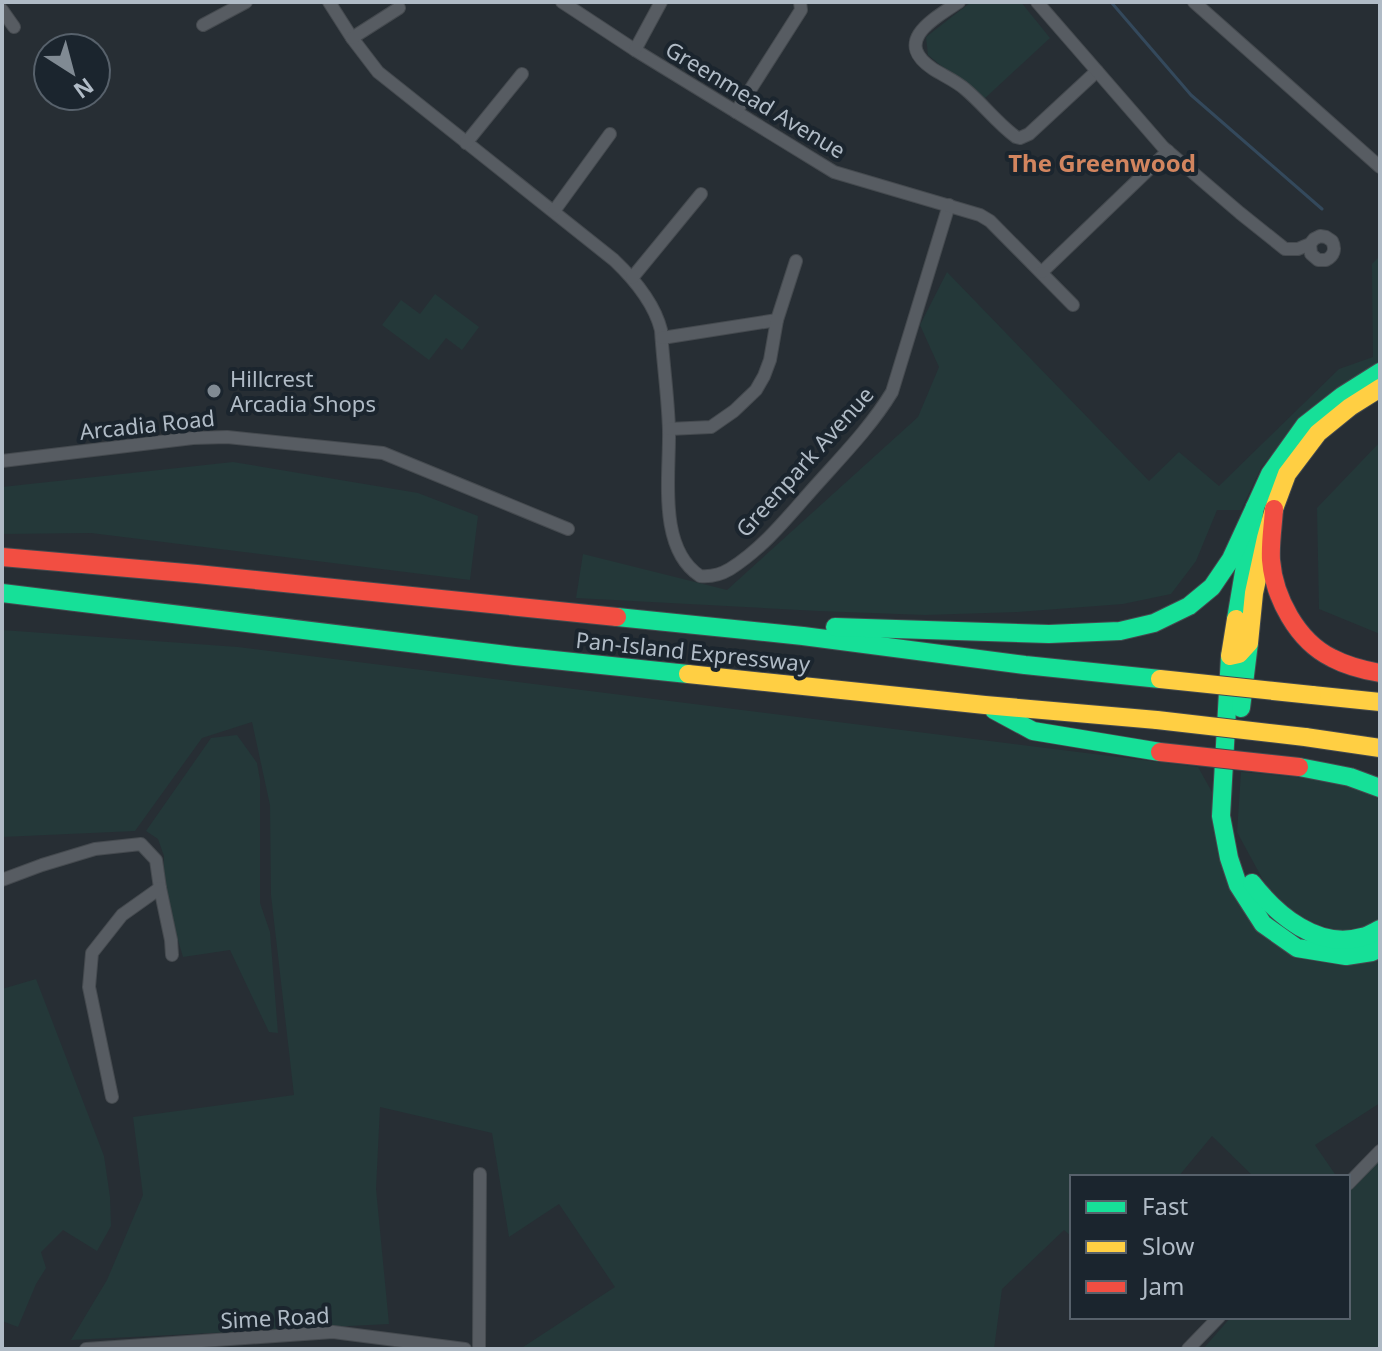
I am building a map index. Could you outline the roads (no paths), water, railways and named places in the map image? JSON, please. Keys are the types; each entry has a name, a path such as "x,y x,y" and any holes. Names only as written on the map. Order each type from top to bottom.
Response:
{"main road":[{"path":"1380,372 1305,425 1270,474 1230,815 1235,854 1260,895 1276,911 1294,924 1337,939 1354,939 1380,929"},
{"path":"803,636 826,627 1047,635 1116,631 1143,627 1180,612 1214,585 1287,474 1318,433 1380,388"},
{"path":"1265,508 1230,656 1221,816 1229,858 1238,885 1263,924 1297,948 1346,956 1380,948"},
{"path":"1265,508 1278,591 1307,642 1327,657 1352,668 1380,673"},
{"name":"Pan-Island Expressway","path":"2,557 803,636 1025,665 1380,702"},
{"name":"Pan-Island Expressway","path":"2,593 515,656 1157,720 1380,748"},
{"path":"1230,656 1239,654 1249,643"},
{"path":"985,705 1033,731 1160,752 1333,772 1380,788"}],"street":[{"path":"203,25 246,2"},
{"path":"329,2 378,72 554,211 614,260 639,285 659,321 669,429 711,427 756,390 770,360 777,320 796,261"},
{"name":"Greenmead Avenue","path":"562,2 834,172 980,215 990,221 1073,305"},
{"name":"Greenmead Avenue","path":"635,50 661,2"},
{"path":"736,112 801,10 800,2"},
{"path":"959,2 921,29 916,37 918,52 926,64 964,88 1016,137 1029,134 1097,71"},
{"path":"1037,2 1168,151 1285,249 1298,249 1310,244"},
{"path":"1194,2 1380,167"},
{"path":"352,38 399,8"},
{"path":"2,10 14,27"},
{"path":"466,143 522,74"},
{"path":"554,211 610,134"},
{"path":"1042,272 1168,151"},
{"path":"632,278 701,194"},
{"name":"Greenpark Avenue","path":"669,429 668,498 674,538 684,560 696,573 710,577 729,569 764,543 886,402 892,392 949,205"},
{"path":"662,338 777,320"},
{"name":"Arcadia Road","path":"2,461 205,437 383,453 568,529"},
{"path":"2,880 95,849 141,844 156,860 172,955"},
{"path":"112,1097 89,987 92,953 122,915 160,888"},
{"path":"1350,1182 1380,1151"},
{"path":"479,1349 480,1174"},
{"path":"1188,1349 1217,1319"},
{"name":"Sime Road","path":"86,1349 333,1332 465,1349"}],"waterway":[{"path":"1111,2 1191,95 1322,209"}],"place":[{"name":"Hillcrest Arcadia Shops","path":"214,391"}],"district":[{"name":"The Greenwood","path":"1102,162"}]}
